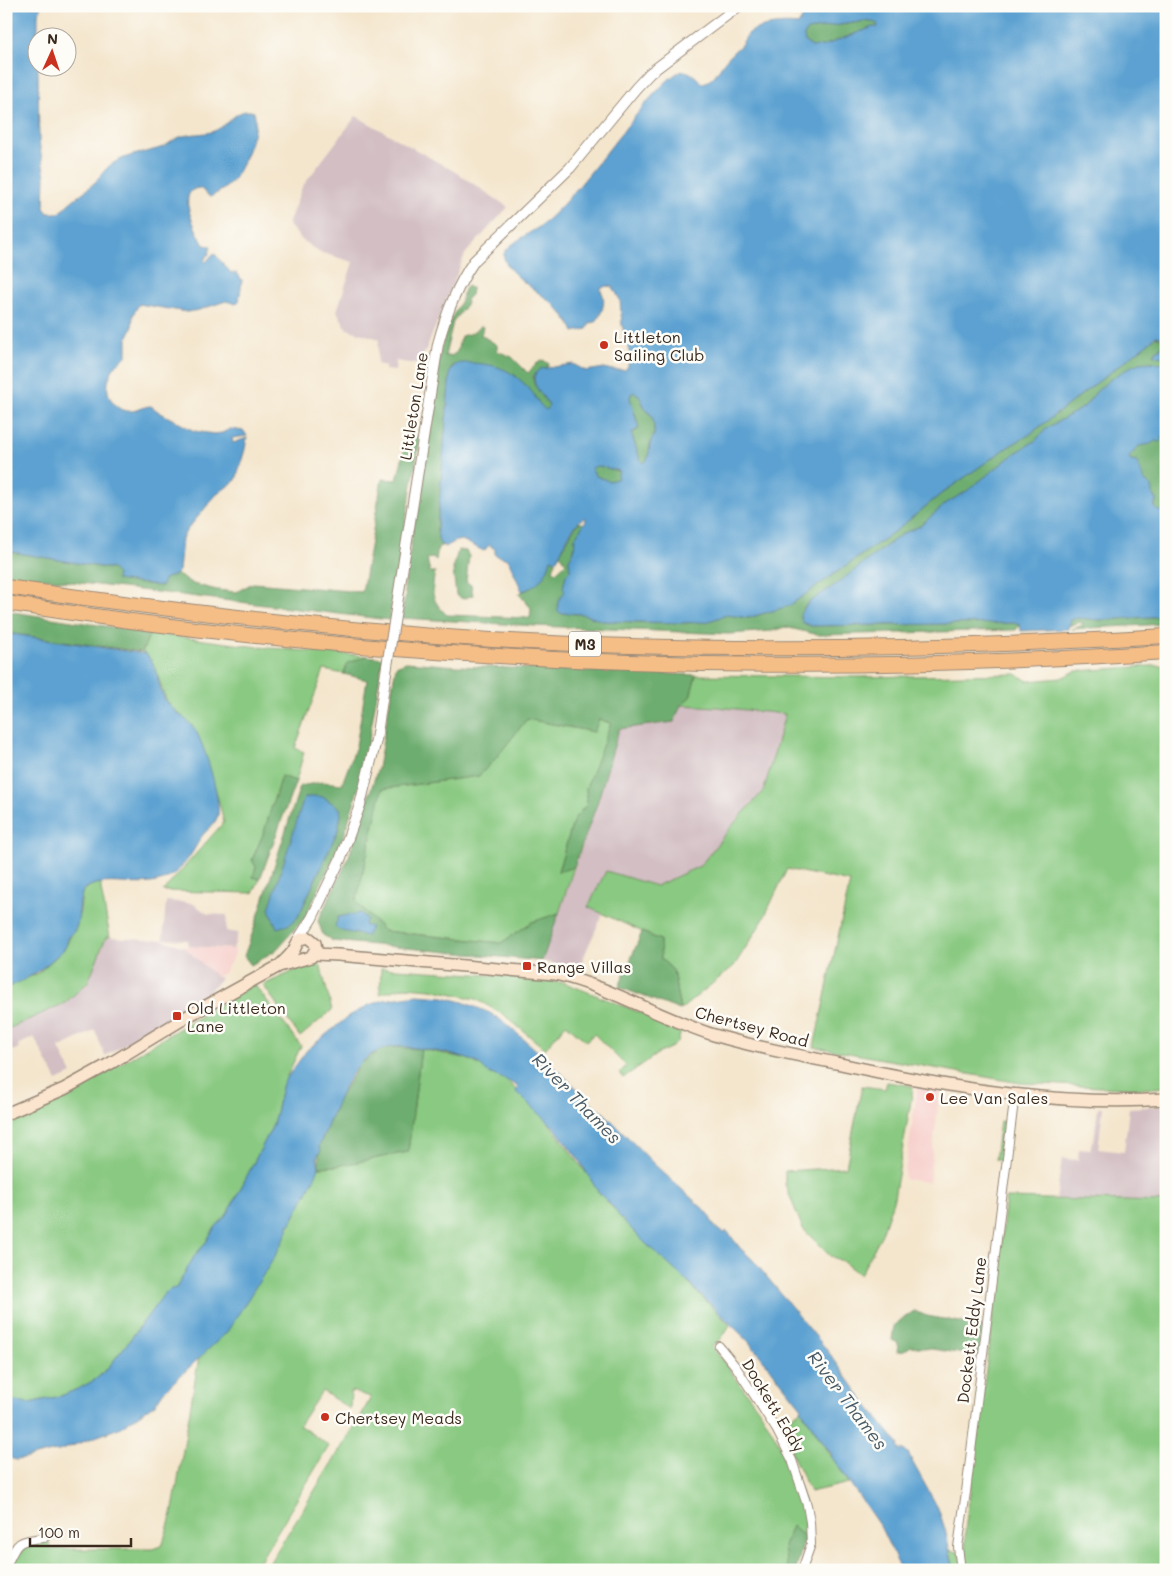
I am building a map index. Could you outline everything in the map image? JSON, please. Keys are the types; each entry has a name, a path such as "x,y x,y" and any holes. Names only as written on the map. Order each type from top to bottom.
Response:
{"highway":[{"name":"M3","path":"6,587 184,612 282,622 445,636 617,646 860,649 1037,643 1166,636"},
{"name":"M3","path":"6,603 162,625 248,634 407,649 574,658 791,664 1037,660 1166,652"}],"main road":[{"path":"278,966 296,944 305,937 311,950"},
{"path":"296,944 296,954 311,950"},
{"path":"6,1114 64,1089 111,1064 188,1016 278,966 311,950"},
{"name":"Chertsey Road","path":"311,950 338,955 555,974 585,982 611,992 688,1026 747,1044 916,1079 1055,1098 1124,1101 1166,1099"}],"street":[{"name":"Littleton Lane","path":"296,944 312,918 344,852 360,805 376,740 438,344 445,317 462,278 474,261 570,168 636,88 650,74 739,6"},
{"path":"311,950 310,931 312,918"},
{"name":"Dockett Eddy Lane","path":"961,1570 958,1547 1015,1093"},
{"name":"Dockett Eddy","path":"719,1346 736,1367 776,1429 792,1460 808,1505 810,1522 811,1544 802,1570"},
{"path":"6,1567 15,1547 22,1541 44,1538"}],"shaded area":[{"path":"356,116 457,173 508,207 465,254 421,362 415,364 396,361 395,371 385,370 385,366 377,364 379,339 347,329 337,311 353,262 319,252 303,241 288,224 302,187"},
{"path":"681,705 785,713 764,790 730,828 700,866 656,886 606,871 588,906 603,913 578,970 542,961 597,804 619,729 674,722"},
{"path":"166,901 192,903 208,914 227,915 226,931 238,933 233,949 189,946 188,940 163,939"},
{"path":"106,937 163,940 184,947 217,977 221,978 202,999 105,1056 95,1030 59,1048 72,1074 57,1081 34,1037 18,1045 19,1048 7,1053 11,1063 6,1065 6,1030 65,1003 88,982"},
{"path":"184,947 235,949 235,954 224,973 217,977"},
{"path":"918,1086 940,1089 929,1182 904,1179"},
{"path":"1166,1106 1166,1202 1056,1200 1062,1159 1078,1160 1079,1149 1090,1150 1092,1141 1094,1141 1098,1107 1103,1107 1098,1149 1124,1152 1129,1108"}],"green space":[{"path":"865,21 877,23 878,27 873,27 823,46 812,47 805,42 804,36 808,30"},
{"path":"467,286 472,289 471,295 453,322 445,356 451,356 457,352 461,336 472,333 481,326 483,327 481,335 497,345 497,351 512,357 528,373 536,364 543,360 549,364 545,370 533,376 534,384 549,406 548,409 544,410 529,389 515,375 453,365 450,371 437,531 439,543 442,546 438,547 436,560 432,558 427,559 430,572 435,572 433,591 435,600 447,615 530,618 531,608 519,594 541,579 551,559 556,561 553,570 556,572 566,563 560,554 579,522 584,524 575,538 574,551 569,559 570,570 566,575 563,588 565,591 561,613 582,614 603,621 680,623 706,622 727,615 748,618 789,606 898,529 941,494 1008,447 1029,435 1157,336 1164,341 1163,346 1154,352 1154,355 1166,358 1166,363 1151,362 1112,378 1098,390 1084,407 1047,428 1035,441 1014,454 967,491 948,502 920,526 902,534 835,585 809,602 804,607 800,617 805,624 811,626 1014,623 1020,625 1016,630 819,635 785,627 772,631 729,634 402,618 406,597 404,590 441,349 448,325"},
{"path":"634,392 639,395 645,408 652,416 654,424 654,436 648,457 644,463 640,459 632,436 632,433 638,430 631,400 631,394"},
{"path":"408,434 420,438 389,620 6,574 6,551 112,569 118,574 117,580 161,586 164,579 176,574 193,584 217,590 236,592 253,583 362,592 382,479 397,480"},
{"path":"1166,434 1166,509 1160,511 1155,509 1156,497 1152,493 1151,486 1144,480 1137,462 1131,461 1129,457 1139,446"},
{"path":"598,465 619,472 617,479 609,481 596,476 591,468"},
{"path":"458,550 466,551 469,556 466,582 471,585 473,595 463,599 456,595 453,569"},
{"path":"6,611 150,633 142,652 6,633"},
{"path":"1166,616 1166,624 1072,629 1083,625 1081,622 1068,626 1071,620 1078,618 1100,620"},
{"path":"150,633 258,647 367,656 347,663 344,674 324,670 295,748 304,752 296,781 281,776 264,832 252,860 256,867 253,877 260,879 253,893 163,891 224,822 199,737 192,726 169,703 151,660 142,652"},
{"path":"367,656 383,658 364,769 344,836 305,918 276,950 251,965 244,956 300,786 322,782 342,784 356,746 367,680 344,674 347,663","holes":["341,815 338,830 298,917"]},
{"path":"406,662 457,666 696,675 690,697 681,705 674,722 619,729 597,804 574,867 558,872 574,819 587,804 586,788 611,723 599,719 594,732 527,719 479,776 382,789 356,902 384,931 501,943 532,922 559,913 542,961 333,941 323,935 318,921 348,859 378,768 396,666"},
{"path":"1166,665 1166,1087 1140,1089 1020,1083 814,1047 850,882 787,869 763,920 734,966 680,1010 673,970 661,959 660,940 588,907 606,871 656,886 700,866 730,828 764,790 785,714 681,705 690,697 696,675 861,677 1016,674 1028,681 1061,678 1076,671"},
{"path":"527,719 594,732 599,719 612,724 586,788 587,804 574,819 558,871 574,867 559,913 532,922 501,943 384,931 356,902 382,789 479,776"},
{"path":"281,776 296,781 260,879 253,877 256,867 252,860 264,832"},
{"path":"101,882 110,937 106,937 88,982 65,1003 6,1030 6,988 38,973 66,946 75,930 82,892 93,884"},
{"path":"642,932 660,940 661,959 673,970 680,1010 619,987"},
{"path":"320,964 332,1010 300,1037 263,985 305,966"},
{"path":"381,968 519,977 565,983 682,1029 678,1041 672,1047 657,1054 623,1078 620,1073 626,1066 594,1034 586,1041 566,1024 545,1049 504,1015 476,999 431,989 405,987 380,994"},
{"path":"254,984 301,1046 282,1087 273,1125 228,1213 195,1255 176,1289 164,1294 108,1368 96,1379 61,1396 29,1403 6,1400 6,1120 68,1095"},
{"path":"392,1047 421,1049 408,1152 337,1166 319,1167 319,1146 339,1098 360,1064 380,1050"},
{"path":"421,1049 468,1059 505,1079 544,1116 610,1205 730,1325 721,1339 712,1346 763,1415 791,1465 807,1510 805,1537 792,1527 787,1570 265,1570 371,1397 351,1391 350,1409 322,1391 299,1425 329,1446 253,1570 9,1570 18,1547 49,1539 50,1549 152,1549 162,1546 172,1514 199,1357 227,1332 319,1167 337,1166 408,1152"},
{"path":"887,1082 913,1086 912,1095 894,1198 882,1234 860,1275 842,1261 830,1256 803,1229 785,1184 785,1171 846,1167 862,1086 885,1089"},
{"path":"1000,1121 1008,1122 1004,1161 995,1160"},
{"path":"1006,1198 1166,1202 1166,1570 954,1570 950,1550 966,1554 965,1530"},
{"path":"914,1311 927,1316 982,1326 979,1356 911,1346 904,1351 897,1352 898,1343 892,1340 894,1325"},
{"path":"801,1410 849,1483 810,1492 778,1425"},
{"path":"792,1526 805,1537 796,1570 787,1570 784,1546"}],"water":[{"path":"6,6 41,6 38,15 38,28 28,28 28,78 38,78 39,142 45,177 44,208 48,213 60,213 68,204 90,187 109,166 118,161 163,147 180,137 214,131 238,114 248,111 254,112 255,127 252,137 245,157 233,180 225,188 210,197 200,188 192,190 188,196 190,213 197,232 204,245 211,246 209,254 204,260 206,262 214,253 231,273 237,273 242,280 239,301 236,304 226,301 187,312 139,304 133,315 132,328 127,338 127,354 113,369 108,383 108,392 112,401 124,410 134,411 151,406 194,431 214,434 230,429 244,431 247,436 232,438 233,443 247,438 236,480 216,495 186,531 182,539 179,571 175,575 164,579 162,586 116,580 117,574 112,569 6,551"},
{"path":"806,6 1166,6 1166,176 1159,188 1161,194 1166,195 1166,307 1161,319 1166,328 1166,358 1154,355 1164,341 1161,337 1155,336 1029,435 1008,447 941,494 898,529 789,606 748,618 727,615 706,622 680,623 603,621 582,614 560,613 558,611 558,601 565,591 563,588 566,575 570,570 569,559 574,551 575,538 586,520 585,517 580,520 572,531 556,561 551,559 541,580 532,587 522,591 508,559 495,555 495,549 489,545 484,551 462,540 445,547 439,543 437,531 450,371 456,365 464,363 497,367 511,373 525,384 546,410 549,406 537,388 534,378 540,369 573,364 586,371 604,368 625,370 628,366 630,355 622,325 620,300 613,287 606,286 600,289 603,305 601,314 596,322 590,323 587,329 574,332 561,312 551,302 515,274 505,260 504,254 514,243 547,221 587,176 653,95 675,74 686,71 694,75 702,83 706,82 715,75 749,33 759,28 773,25 798,25 808,9","holes":["865,21 877,23 878,27 873,27 823,46 812,47 805,42 804,36 808,30","634,392 639,395 645,408 652,416 654,424 654,436 648,457 644,463 640,459 632,436 632,433 639,428 630,398","598,466 619,471 617,479 609,481 596,476 591,468"]},
{"path":"1139,363 1166,363 1166,434 1161,436 1162,440 1160,442 1155,441 1151,444 1139,446 1129,457 1131,461 1137,462 1144,480 1151,486 1152,493 1157,500 1154,505 1155,509 1160,511 1166,509 1166,616 1100,620 1078,618 1071,620 1068,629 1021,631 1020,625 1014,623 811,626 802,622 800,614 809,602 835,585 902,534 920,526 948,502 967,491 1014,454 1035,441 1047,428 1084,407 1098,390 1112,378"},
{"path":"6,633 146,654 154,666 161,690 167,702 191,724 198,735 211,771 217,797 218,815 185,863 169,877 153,883 102,883 85,889 81,895 75,930 69,937 65,948 35,973 19,983 6,988"},
{"path":"323,797 340,808 341,815 338,830 298,917 288,925 277,928 269,909 304,798"},
{"path":"361,913 367,919 364,925 371,927 367,936 342,931 335,927 338,917"},
{"name":"River Thames","path":"417,995 444,997 463,1002 490,1013 505,1023 542,1055 606,1115 656,1166 709,1214 718,1230 724,1233 727,1231 827,1350 899,1445 898,1447 901,1451 903,1449 908,1454 938,1508 945,1529 954,1570 901,1570 881,1528 831,1456 801,1410 802,1408 749,1342 619,1216 614,1208 598,1192 579,1160 554,1127 516,1092 518,1087 507,1080 487,1072 479,1064 462,1057 437,1051 401,1047 388,1048 370,1056 353,1073 342,1092 319,1146 321,1150 317,1157 319,1167 316,1175 290,1225 288,1225 288,1231 274,1258 227,1332 163,1392 155,1404 119,1428 56,1452 16,1460 6,1457 6,1400 29,1403 61,1396 96,1379 108,1368 164,1294 176,1288 195,1255 228,1213 273,1125 283,1083 307,1050 349,1016 369,1005 384,1000"}],"place":[{"name":"Littleton Sailing Club","path":"604,345"},
{"name":"Range Villas","path":"527,966"},
{"name":"Old Littleton Lane","path":"177,1016"},
{"name":"Lee Van Sales","path":"930,1097"},
{"name":"Chertsey Meads","path":"325,1417"}]}
